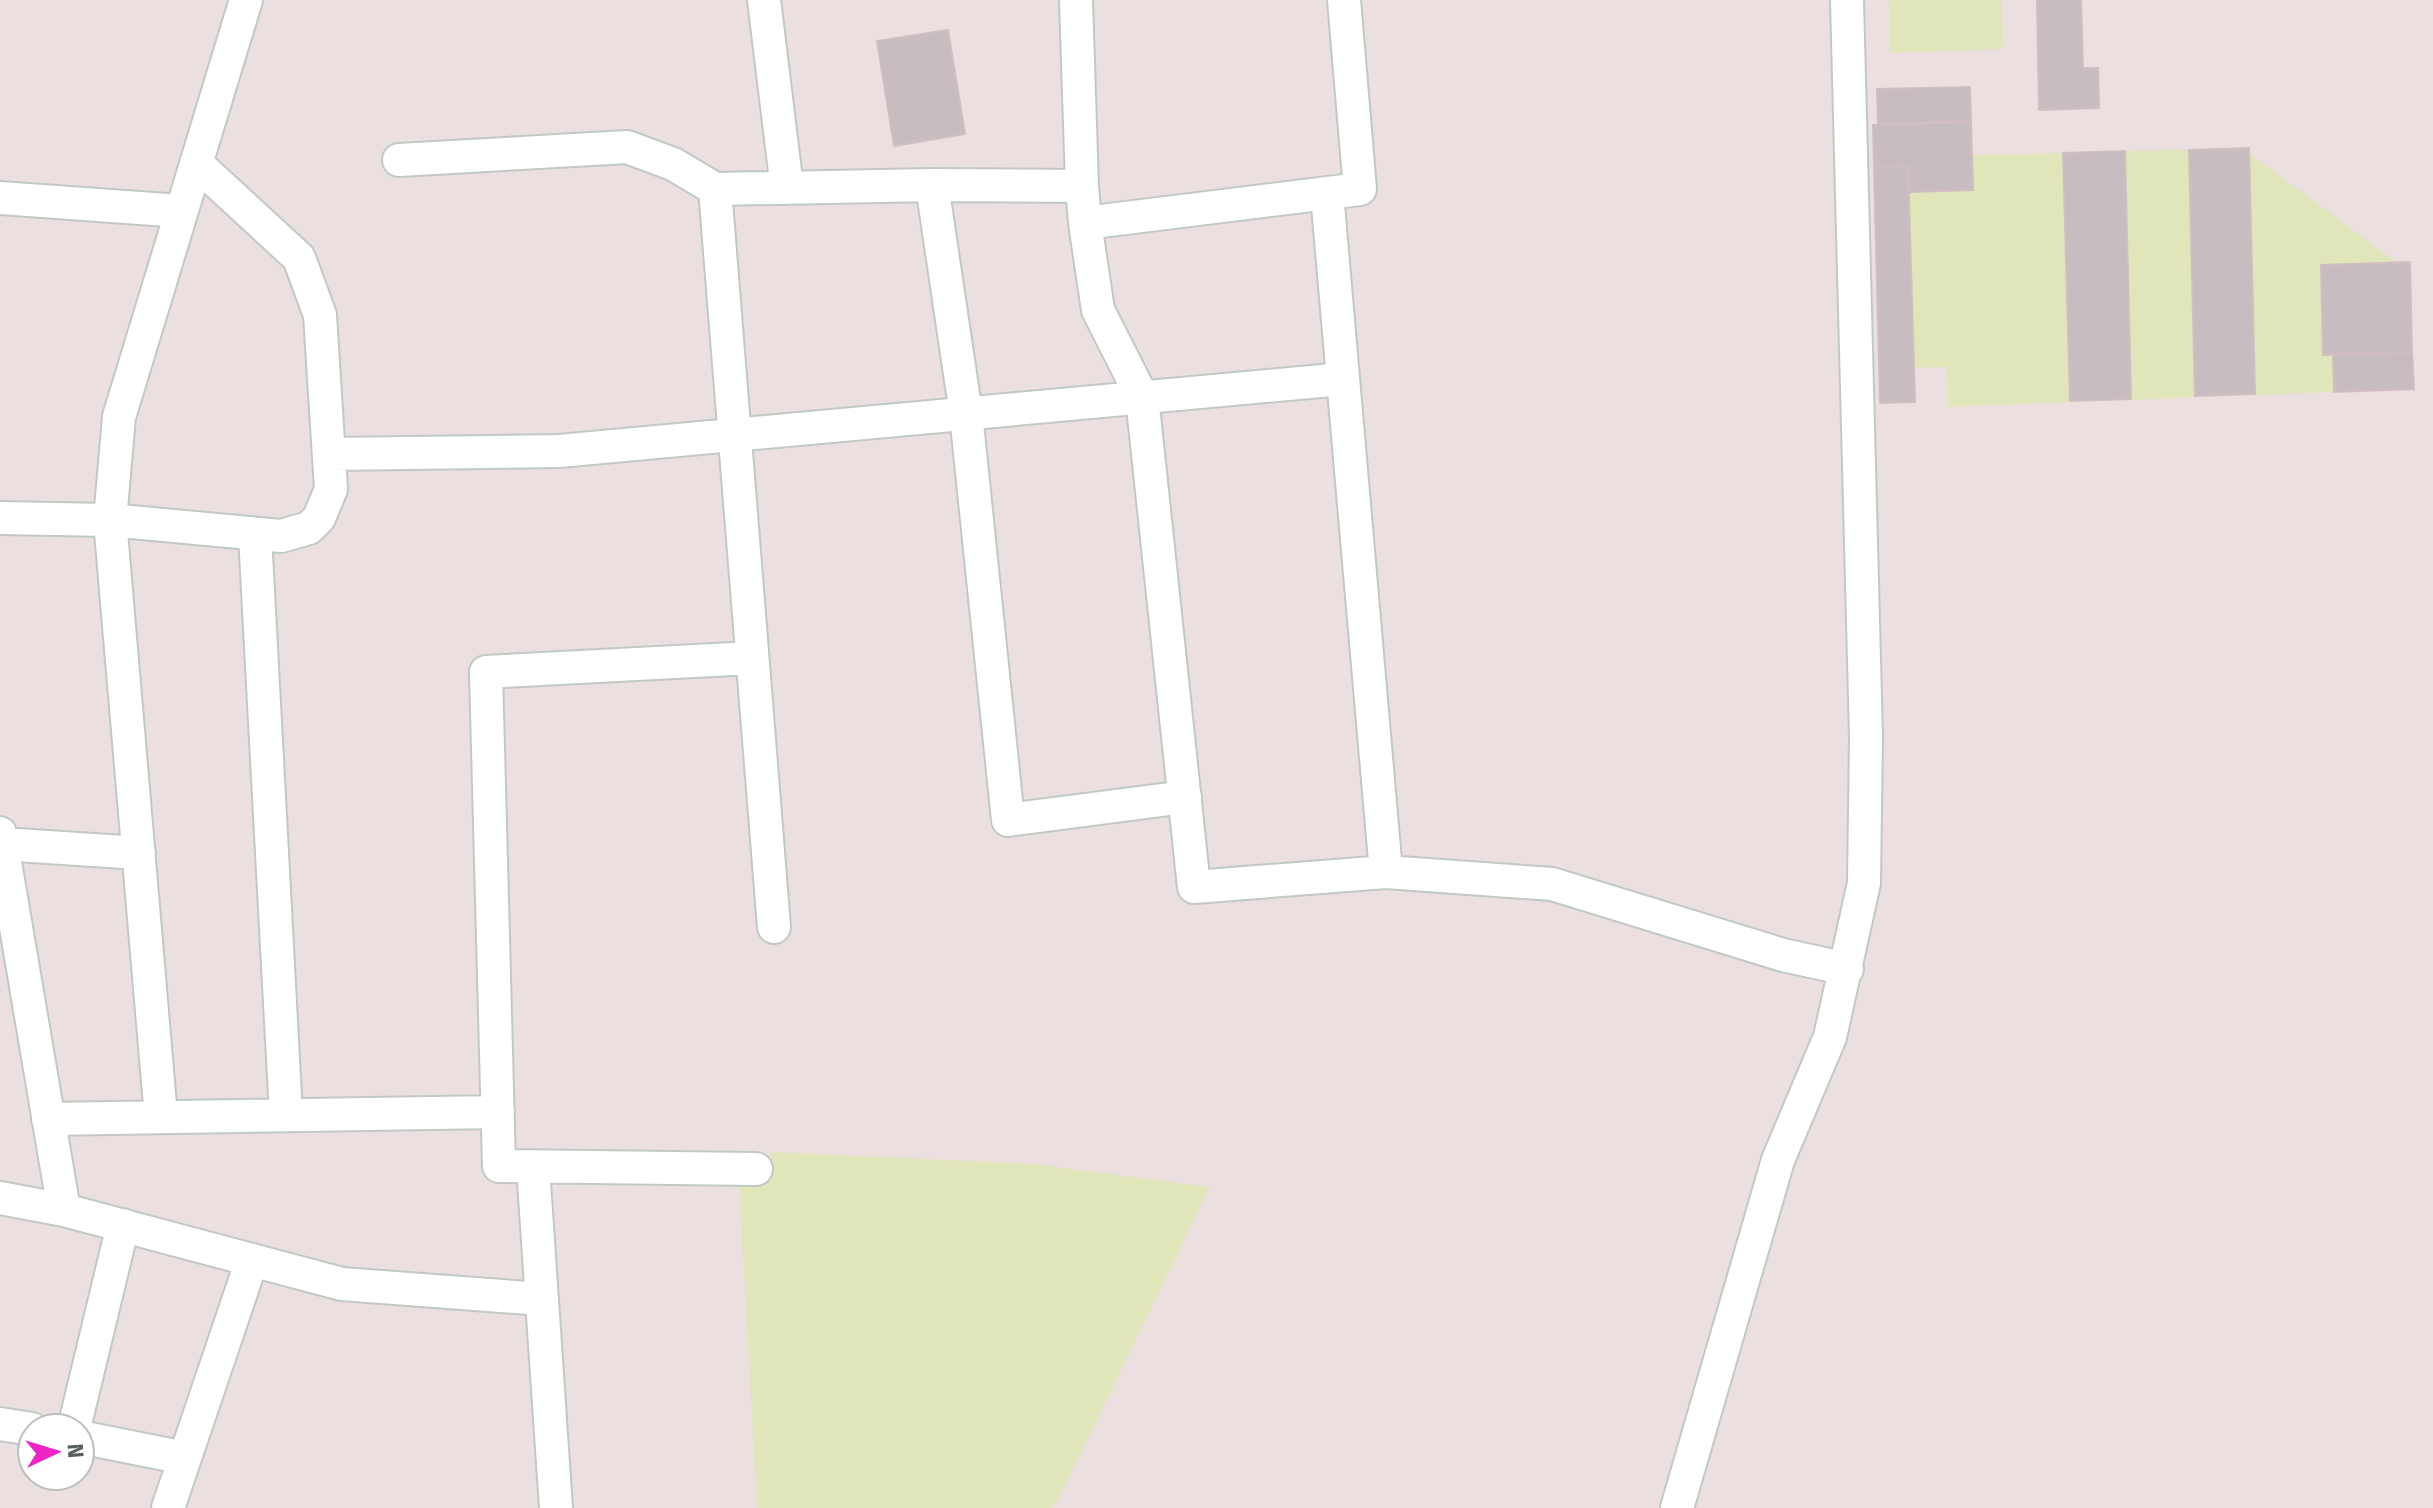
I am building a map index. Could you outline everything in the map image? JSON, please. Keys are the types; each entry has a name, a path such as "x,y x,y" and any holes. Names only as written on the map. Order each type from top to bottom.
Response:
{"street":[{"path":"161,1117 110,520 119,417 246,0"},
{"path":"764,0 787,188"},
{"path":"1076,0 1085,223 1098,310 1142,397 1194,887 1386,872 1552,884 1783,955 1847,969"},
{"path":"1085,223 1360,189 1344,0"},
{"path":"1677,1508 1778,1160 1830,1037 1864,883 1866,737 1847,0"},
{"path":"399,160 627,147 673,164 715,189 1082,186"},
{"path":"0,518 110,520 281,536 309,528 319,518 331,489 320,315 299,258 196,163"},
{"path":"932,185 966,414 1008,820 1185,797"},
{"path":"715,189 774,927"},
{"path":"1327,194 1386,872"},
{"path":"0,198 181,211"},
{"path":"329,454 559,451 1343,379"},
{"path":"255,535 286,1115"},
{"path":"752,658 486,672 499,1166 756,1169"},
{"path":"64,1210 6,911 1,839 139,853"},
{"path":"48,1119 498,1112"},
{"path":"533,1167 556,1508"},
{"path":"0,1198 64,1210 342,1284 542,1299"},
{"path":"78,1412 123,1225"},
{"path":"168,1508 252,1260"},
{"path":"96,1440 185,1458"}],"green space":[{"path":"1889,0 2002,0 2003,49 1890,53"},
{"path":"2189,150 2195,397 2131,400 2125,151"},
{"path":"2063,153 2069,402 1948,407 1947,367 1914,368 1909,192 1972,190 1972,155"},
{"path":"2249,153 2397,263 2321,265 2323,354 2333,354 2334,392 2255,395"},
{"path":"771,1152 1033,1164 1210,1187 1057,1502 1050,1508 757,1508 739,1182 769,1181"}],"building":[{"path":"2037,0 2081,0 2083,68 2098,68 2099,108 2039,110"},
{"path":"948,30 965,134 894,146 877,41"},
{"path":"1970,87 1971,121 1878,124 1877,89"},
{"path":"1971,122 1973,190 1910,192 1909,167 1874,168 1873,125"},
{"path":"2249,148 2255,394 2195,396 2189,150"},
{"path":"2125,151 2131,399 2070,401 2063,153"},
{"path":"1908,167 1915,402 1880,403 1874,168"},
{"path":"2410,262 2412,352 2323,355 2321,265"},
{"path":"2412,352 2414,389 2334,392 2333,354"}]}
